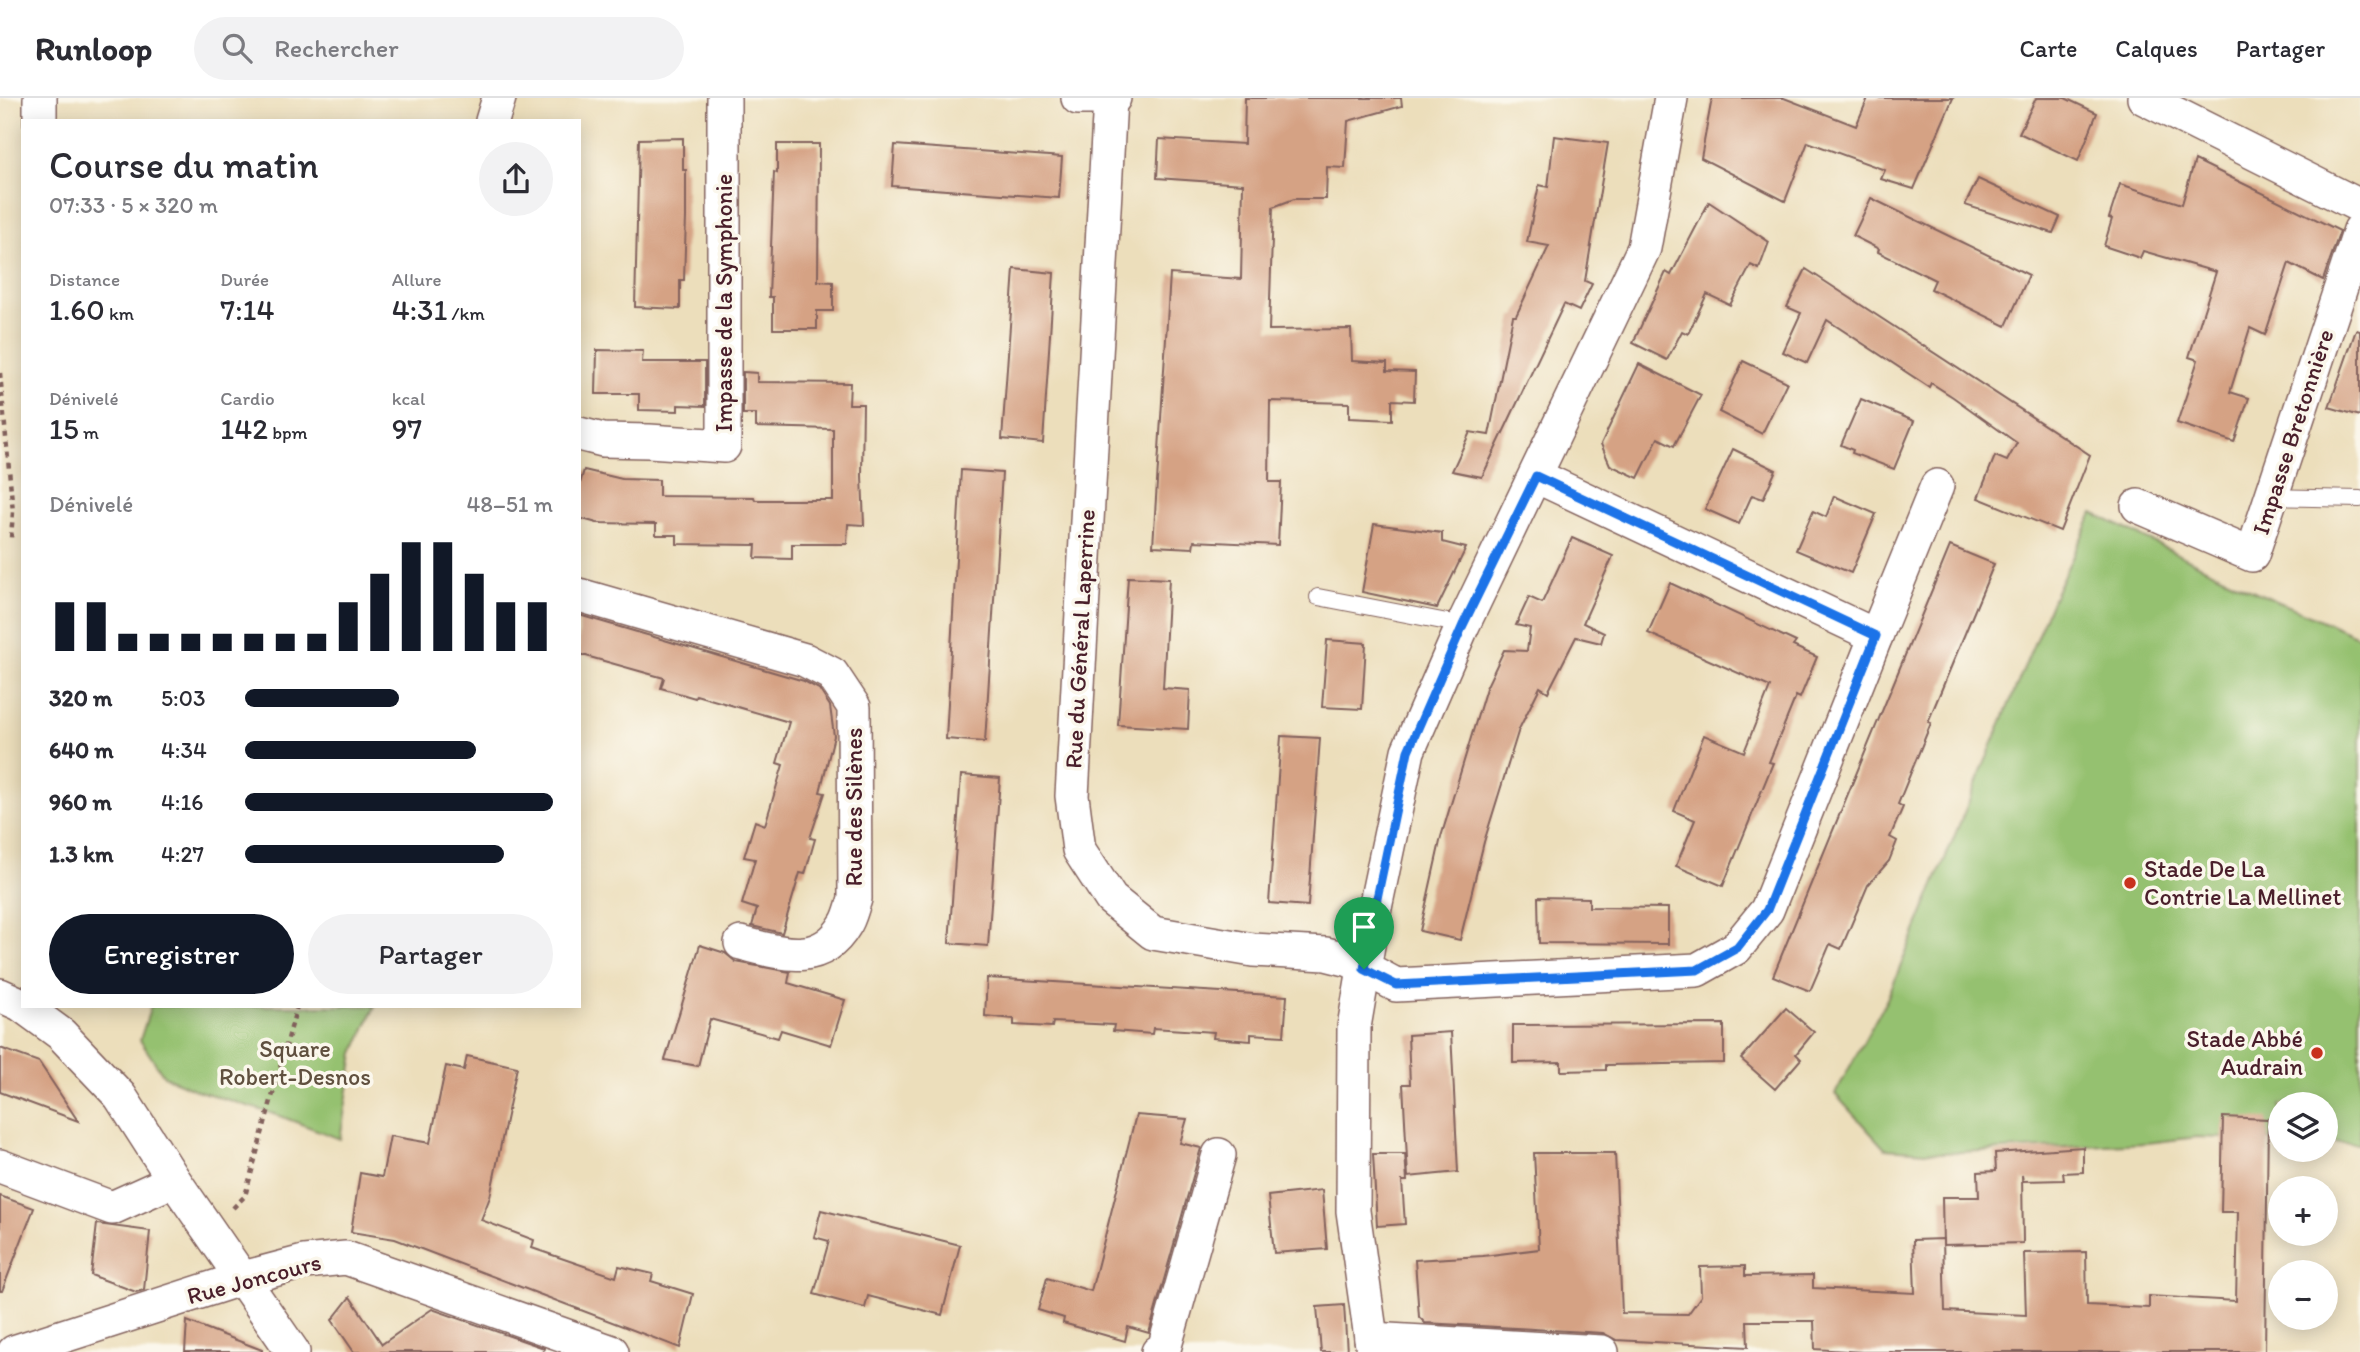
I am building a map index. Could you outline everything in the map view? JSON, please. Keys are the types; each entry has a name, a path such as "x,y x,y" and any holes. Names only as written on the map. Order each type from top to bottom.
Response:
{"street":[{"path":"40,98 40,119"},
{"path":"493,119 499,98"},
{"name":"Impasse de la Symphonie","path":"581,434 603,440 649,440 724,446 724,98"},
{"name":"Rue du Général Laperrine","path":"1101,98 1072,796 1079,850 1111,899 1153,933 1253,950 1326,954 1350,960 1396,985 1697,970 1737,948 1767,910 1937,486"},
{"path":"1602,1352 1372,1346 1353,1211 1354,1027 1372,922 1408,751 1463,625 1644,248 1671,98"},
{"path":"2155,101 2360,206"},
{"name":"Impasse Bretonnière","path":"2138,506 2252,555 2360,230"},
{"path":"1536,476 1876,636"},
{"name":"Rue des Silènes","path":"581,597 805,660 832,674 854,707 855,899 846,925 826,946 805,955 741,943"},
{"path":"0,995 21,1005"},
{"path":"25,1008 61,1034 120,1096 174,1180 293,1352"},
{"path":"1158,1352 1164,1349 1219,1155"},
{"path":"0,1166 112,1208 174,1180"},
{"name":"Rue Joncours","path":"14,1352 243,1278 304,1262 346,1258 612,1352"}],"lane":[{"path":"2271,497 2360,499"},
{"path":"1318,597 1463,625"}],"path":[{"path":"0,373 13,513 11,538"},
{"path":"210,1231 245,1196 296,1008"}],"green space":[{"name":"Stade De La Contrie La Mellinet","path":"2093,513 2247,588 2360,637 2360,1144 2338,1143 2338,1092 2268,1092 2268,1140 2198,1137 2147,1143 1941,1153 1885,1149 1835,1094 1887,999 2053,598"},
{"name":"Square Robert-Desnos","path":"150,1008 374,1008 354,1053 340,1139 280,1116 193,1089 164,1076 140,1040"}],"building":[{"path":"1245,98 1401,98 1402,106 1348,121 1345,168 1327,167 1326,199 1294,199 1273,207 1269,330 1351,329 1352,361 1387,363 1387,371 1415,372 1414,401 1392,400 1392,420 1349,418 1349,403 1270,401 1269,482 1281,482 1278,545 1194,541 1193,548 1153,546 1170,274 1241,279 1243,184 1157,178 1159,139 1244,144"},
{"path":"1712,98 1784,98 1856,126 1868,98 1953,98 1914,189 1881,179 1885,170 1808,142 1785,201 1701,158"},
{"path":"2036,98 2065,98 2097,113 2078,161 2019,133"},
{"path":"1554,136 1608,143 1585,281 1592,284 1579,311 1564,304 1482,477 1452,471 1470,432 1489,435 1513,316 1516,316 1549,246 1527,242 1539,185 1548,187"},
{"path":"683,138 686,217 684,280 680,280 680,309 635,307 639,139"},
{"path":"777,144 819,144 818,281 833,282 833,311 817,311 817,329 773,329 773,297 769,297"},
{"path":"895,145 1062,157 1059,198 892,186"},
{"path":"2195,160 2340,231 2323,280 2289,263 2265,335 2250,328 2230,392 2249,398 2234,442 2177,423 2198,360 2189,357 2216,272 2143,251 2140,258 2104,246 2112,219 2109,218 2120,184 2182,204"},
{"path":"1978,179 2060,217 2053,233 1965,205"},
{"path":"1871,198 2029,275 2006,326 1931,289 1935,280 1878,252 1879,249 1853,236"},
{"path":"1709,202 1769,242 1759,269 1751,265 1730,305 1707,294 1688,334 1682,331 1667,360 1633,343 1666,272 1671,275"},
{"path":"1014,269 1054,273 1043,443 1002,439"},
{"path":"1806,269 2090,455 2060,531 1978,498 1995,456 2007,461 2017,443 1953,397 1931,383 1929,387 1827,320 1807,363 1783,352 1801,313 1787,307"},
{"path":"2356,330 2360,331 2360,416 2329,407"},
{"path":"597,350 643,351 642,362 705,362 705,406 678,405 678,411 639,410 639,394 596,394"},
{"path":"1743,361 1787,382 1762,434 1719,412"},
{"path":"1639,364 1701,395 1674,446 1658,438 1638,478 1610,465 1601,444"},
{"path":"743,372 757,373 757,382 850,383 849,404 863,404 864,525 848,524 847,544 792,544 792,559 755,558 756,545 677,544 677,535 656,535 656,524 597,523 581,519 581,480 584,470 622,479 659,480 659,496 833,500 833,429 756,427 756,414 743,414"},
{"path":"1861,399 1914,421 1894,469 1852,453 1853,450 1841,445"},
{"path":"1733,449 1776,470 1763,499 1752,495 1739,524 1705,509"},
{"path":"961,470 1002,473 985,742 946,739"},
{"path":"1834,496 1876,514 1851,573 1796,550 1813,511 1826,517"},
{"path":"1374,524 1442,533 1442,542 1466,548 1437,608 1362,592"},
{"path":"1572,538 1613,556 1583,623 1604,633 1601,643 1576,637 1548,692 1540,687 1519,729 1484,842 1460,940 1420,931 1441,837 1486,688 1504,650 1527,651 1530,628 1516,625 1529,597 1542,603"},
{"path":"1950,546 1994,564 1928,722 1931,723 1898,804 1903,807 1890,837 1897,841 1889,861 1868,885 1841,949 1830,944 1810,991 1773,976"},
{"path":"1128,577 1169,579 1163,688 1190,690 1188,729 1118,725"},
{"path":"1670,583 1796,642 1793,646 1817,657 1800,698 1796,696 1769,762 1773,763 1723,886 1676,866 1695,820 1674,811 1704,735 1744,752 1770,687 1648,633"},
{"path":"581,616 804,681 819,689 830,706 834,736 820,792 825,793 810,838 815,839 805,874 800,873 782,933 752,926 757,909 742,904 755,859 744,857 755,821 765,825 783,765 777,763 789,722 696,695 695,698 661,688 664,678 581,655"},
{"path":"1327,640 1366,643 1362,709 1322,707"},
{"path":"1281,736 1320,738 1308,906 1269,903"},
{"path":"961,775 1000,778 988,946 949,943"},
{"path":"1538,897 1589,898 1589,907 1668,908 1668,944 1539,943"},
{"path":"700,945 725,953 736,962 790,972 788,983 845,1000 831,1045 781,1030 778,1038 710,1019 698,1066 665,1060"},
{"path":"987,978 1287,996 1284,1036 1251,1034 1251,1041 1213,1038 1214,1032 1153,1028 1152,1034 1113,1031 1114,1025 1053,1022 1052,1027 1014,1025 1014,1019 985,1016"},
{"path":"1786,1008 1814,1032 1796,1054 1801,1059 1775,1089 1741,1059"},
{"path":"1724,1024 1724,1063 1606,1065 1606,1070 1561,1071 1561,1062 1513,1063 1513,1025"},
{"path":"1451,1032 1458,1172 1408,1177 1403,1084 1410,1084 1408,1035"},
{"path":"0,1048 39,1062 78,1121 0,1092"},
{"path":"467,1056 517,1067 490,1197 481,1220 534,1240 532,1248 616,1277 619,1266 653,1274 651,1281 693,1294 680,1348 395,1239 351,1232 360,1173 382,1177 390,1136 430,1143 446,1066 464,1070"},
{"path":"1136,1115 1187,1119 1180,1143 1201,1148 1149,1333 1128,1327 1125,1341 1063,1323 1064,1318 1038,1310 1047,1278 1091,1291"},
{"path":"2223,1117 2268,1119 2265,1352 1862,1352 1815,1349 1814,1321 1747,1321 1748,1347 1616,1340 1603,1333 1425,1323 1419,1317 1415,1260 1539,1249 1534,1153 1615,1153 1622,1313 1688,1314 1701,1296 1700,1267 1745,1266 1745,1276 1813,1275 1813,1288 1915,1293 1913,1240 1943,1239 1945,1311 2026,1315 2024,1253 2086,1252 2087,1305 2149,1308 2149,1296 2236,1301 2238,1212 2221,1212"},
{"path":"2083,1147 2083,1172 2063,1173 2064,1180 2023,1181 2022,1175 2023,1243 1943,1245 1942,1197 1979,1197 1978,1172 1996,1171 1995,1153"},
{"path":"1373,1154 1405,1154 1407,1181 1402,1181 1405,1224 1377,1226"},
{"path":"1322,1190 1327,1249 1274,1253 1268,1196"},
{"path":"0,1196 34,1208 2,1291 0,1291"},
{"path":"821,1210 960,1245 942,1315 868,1296 865,1308 814,1294 829,1241 814,1237"},
{"path":"97,1224 150,1231 144,1290 136,1292 91,1275"},
{"path":"350,1297 382,1344 432,1309 544,1348 543,1352 354,1352 332,1320"},
{"path":"1344,1305 1347,1352 1321,1352 1317,1307"},
{"path":"187,1321 262,1350 262,1352 185,1352"}],"place":[{"name":"Stade De La Contrie La Mellinet","path":"2130,883"},
{"name":"Stade Abbé Audrain","path":"2317,1053"}],"route":[{"path":"1536,476 1876,636 1767,910 1737,948 1697,970 1396,985 1364,969 1408,751 1463,625 1536,476"}]}
